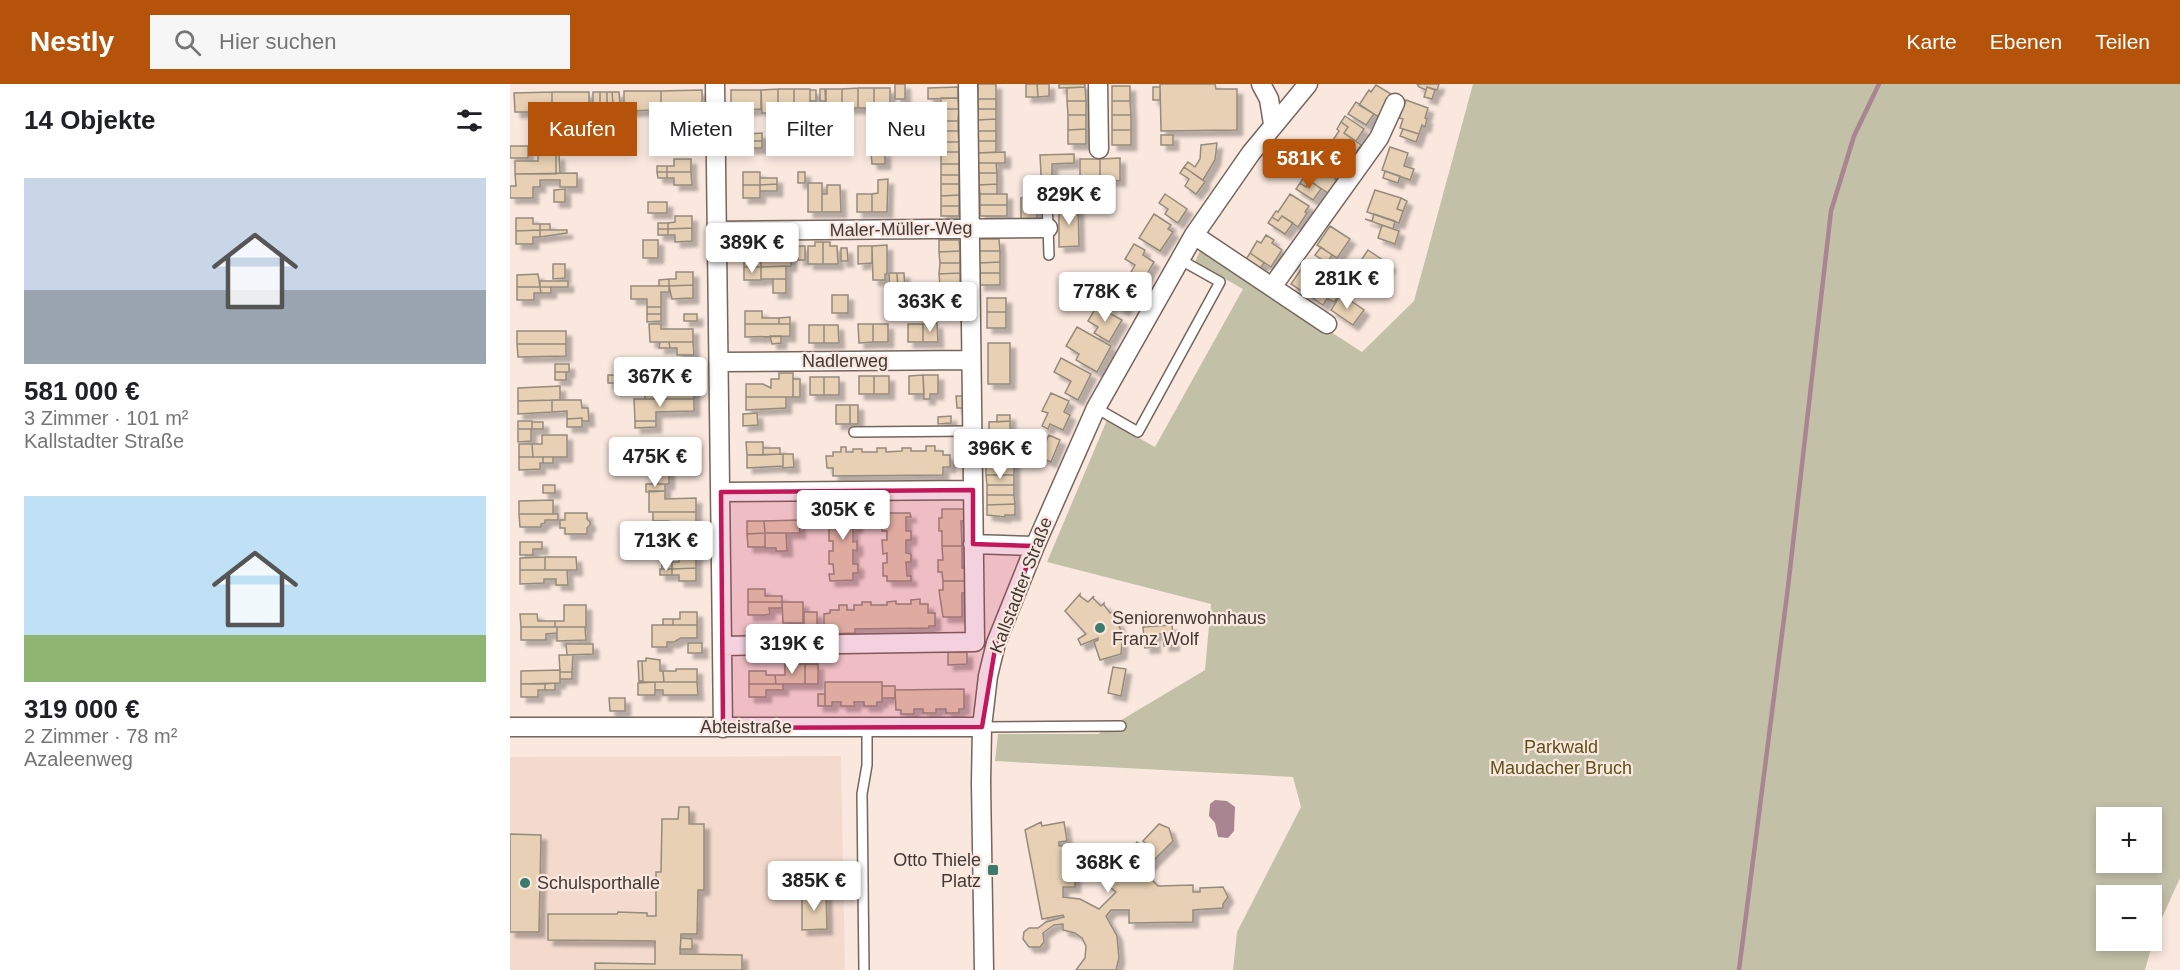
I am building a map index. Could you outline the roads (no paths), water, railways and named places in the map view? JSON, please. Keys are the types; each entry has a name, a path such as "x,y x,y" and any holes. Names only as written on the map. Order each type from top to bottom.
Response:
{"street":[{"path":"715,84 723,728"},
{"path":"722,646 975,642 968,84"},
{"path":"1098,84 1099,149"},
{"path":"1261,84 1269,99 1273,124"},
{"name":"Kallstadter Straße","path":"984,970 982,727 988,676 996,643 1035,546 1096,408 1179,259 1273,124 1308,84"},
{"path":"1272,287 1379,138 1395,103"},
{"name":"Maler-Müller-Weg","path":"718,231 1048,228"},
{"path":"1194,235 1327,324"},
{"name":"Nadlerweg","path":"719,362 971,360"},
{"path":"721,492 973,490"},
{"path":"973,544 1035,546"},
{"name":"Abteistraße","path":"510,727 982,727"}],"lane":[{"path":"1047,199 1048,255"},
{"path":"1096,408 1138,432 1220,282 1179,259"},
{"path":"854,432 972,431"},
{"path":"982,727 1121,726"},
{"path":"864,970 862,794 867,765 867,727"}],"waterway":[{"path":"1739,970 1788,587 1831,211 1854,136 1879,84"}],"place":[{"name":"Seniorenwohnhaus Franz Wolf","path":"1100,628"},
{"name":"Otto Thiele Platz","path":"993,870"},
{"name":"Schulsporthalle","path":"525,883"}],"park label":[{"name":"Parkwald Maudacher Bruch","path":"1561,757"}]}
